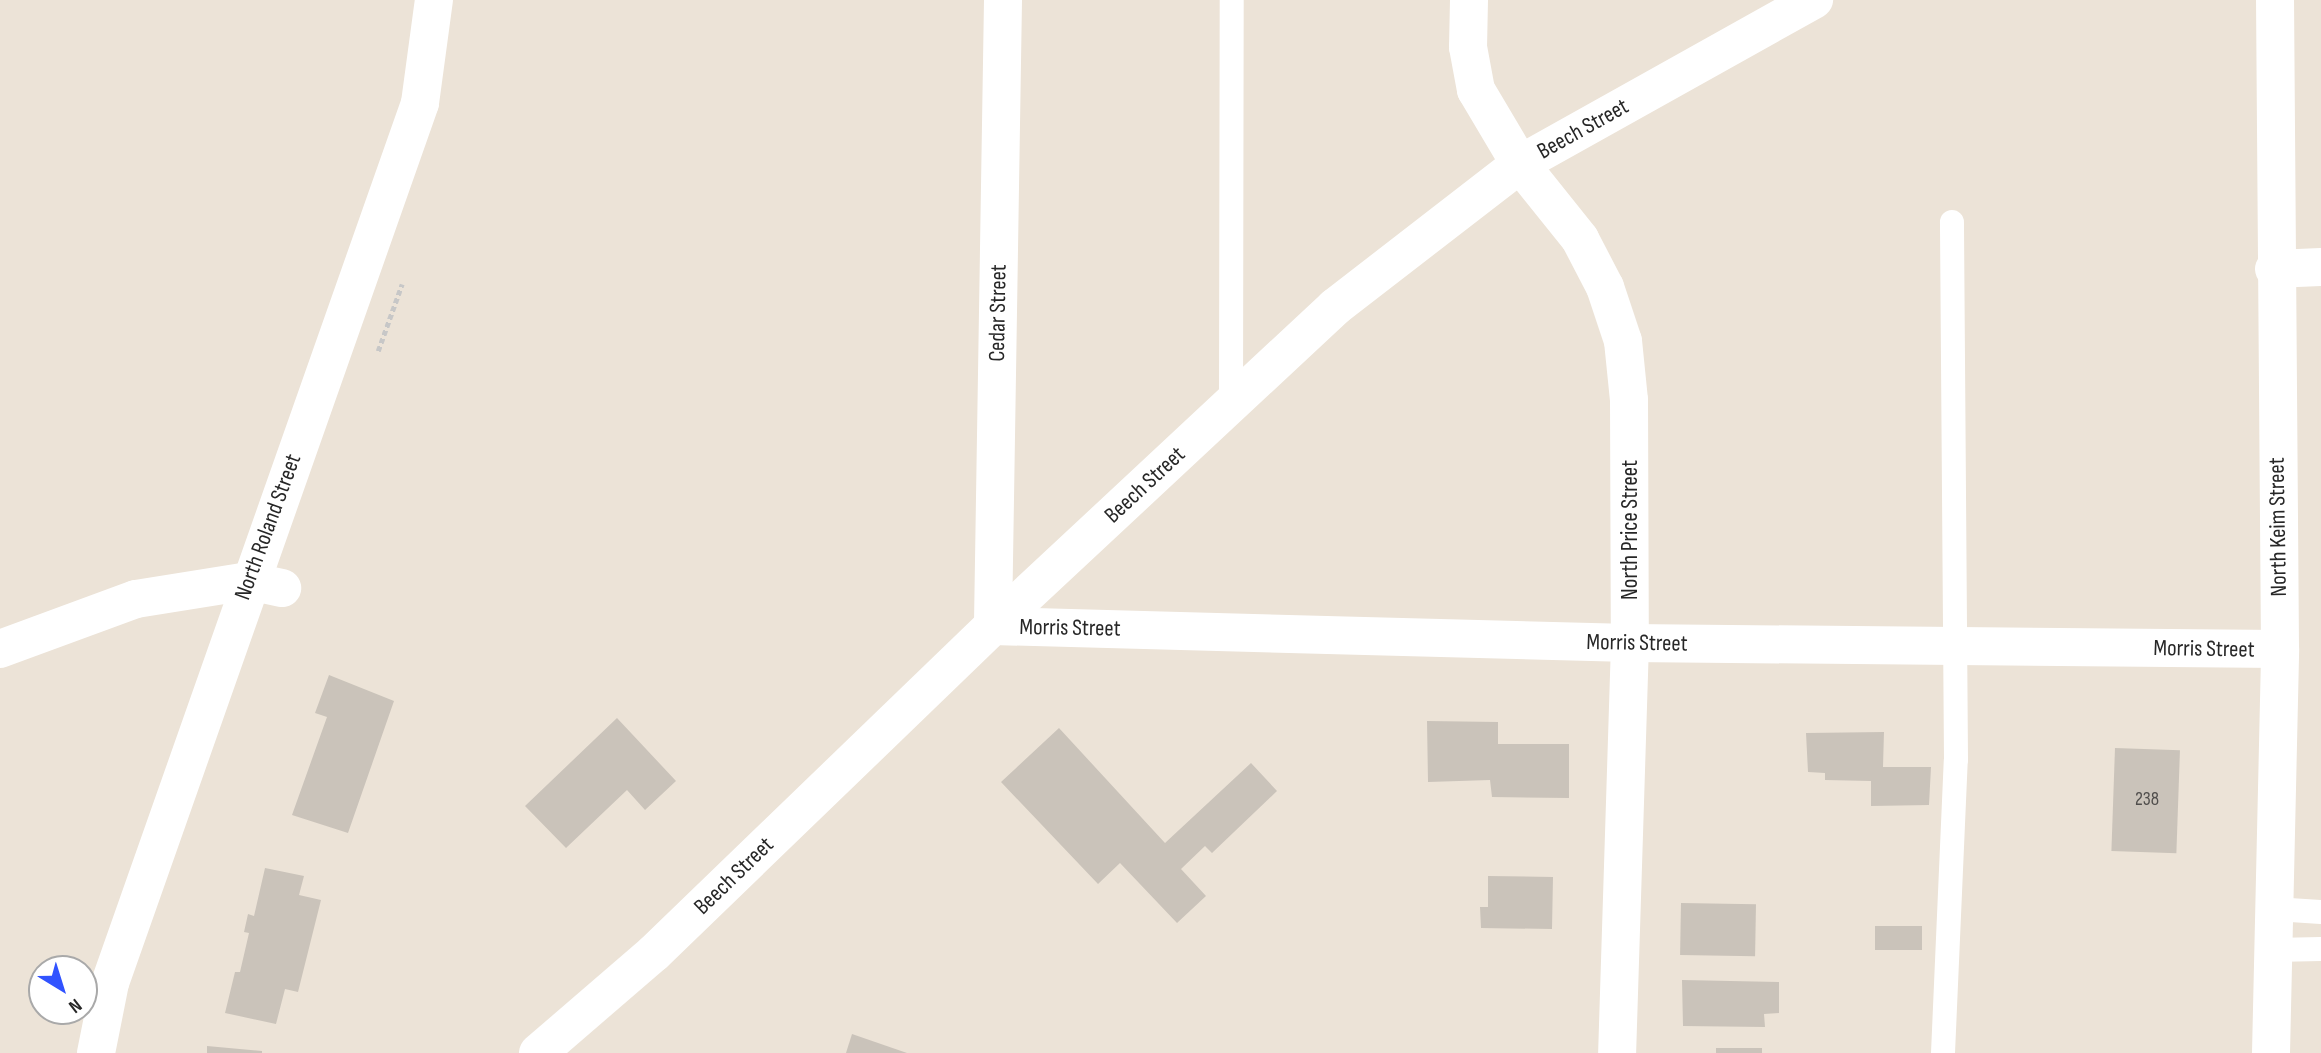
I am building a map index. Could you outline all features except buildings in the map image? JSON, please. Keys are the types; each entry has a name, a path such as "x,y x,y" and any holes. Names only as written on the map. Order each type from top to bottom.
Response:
{"street":[{"name":"North Roland Street","path":"96,1053 110,984 266,584 420,103 434,0"},
{"name":"Cedar Street","path":"993,626 1003,0"},
{"name":"North Price Street","path":"1469,0 1468,47 1476,90 1520,164 1580,239 1605,287 1623,341 1629,400 1630,643 1617,1053"},
{"name":"Beech Street","path":"538,1053 654,953 993,626 1335,307 1520,164 1767,13 1814,0"},
{"name":"North Keim Street","path":"2272,1053 2280,649 2274,269 2275,0"},
{"path":"2274,269 2321,268"},
{"path":"0,649 136,600 266,584"},
{"name":"Morris Street","path":"993,626 1630,643 2280,649"}],"lane":[{"path":"1231,404 1232,0"},
{"path":"1943,1053 1956,761 1953,646 1952,222"},
{"path":"2275,909 2321,912"},
{"path":"2274,950 2321,949"}]}
